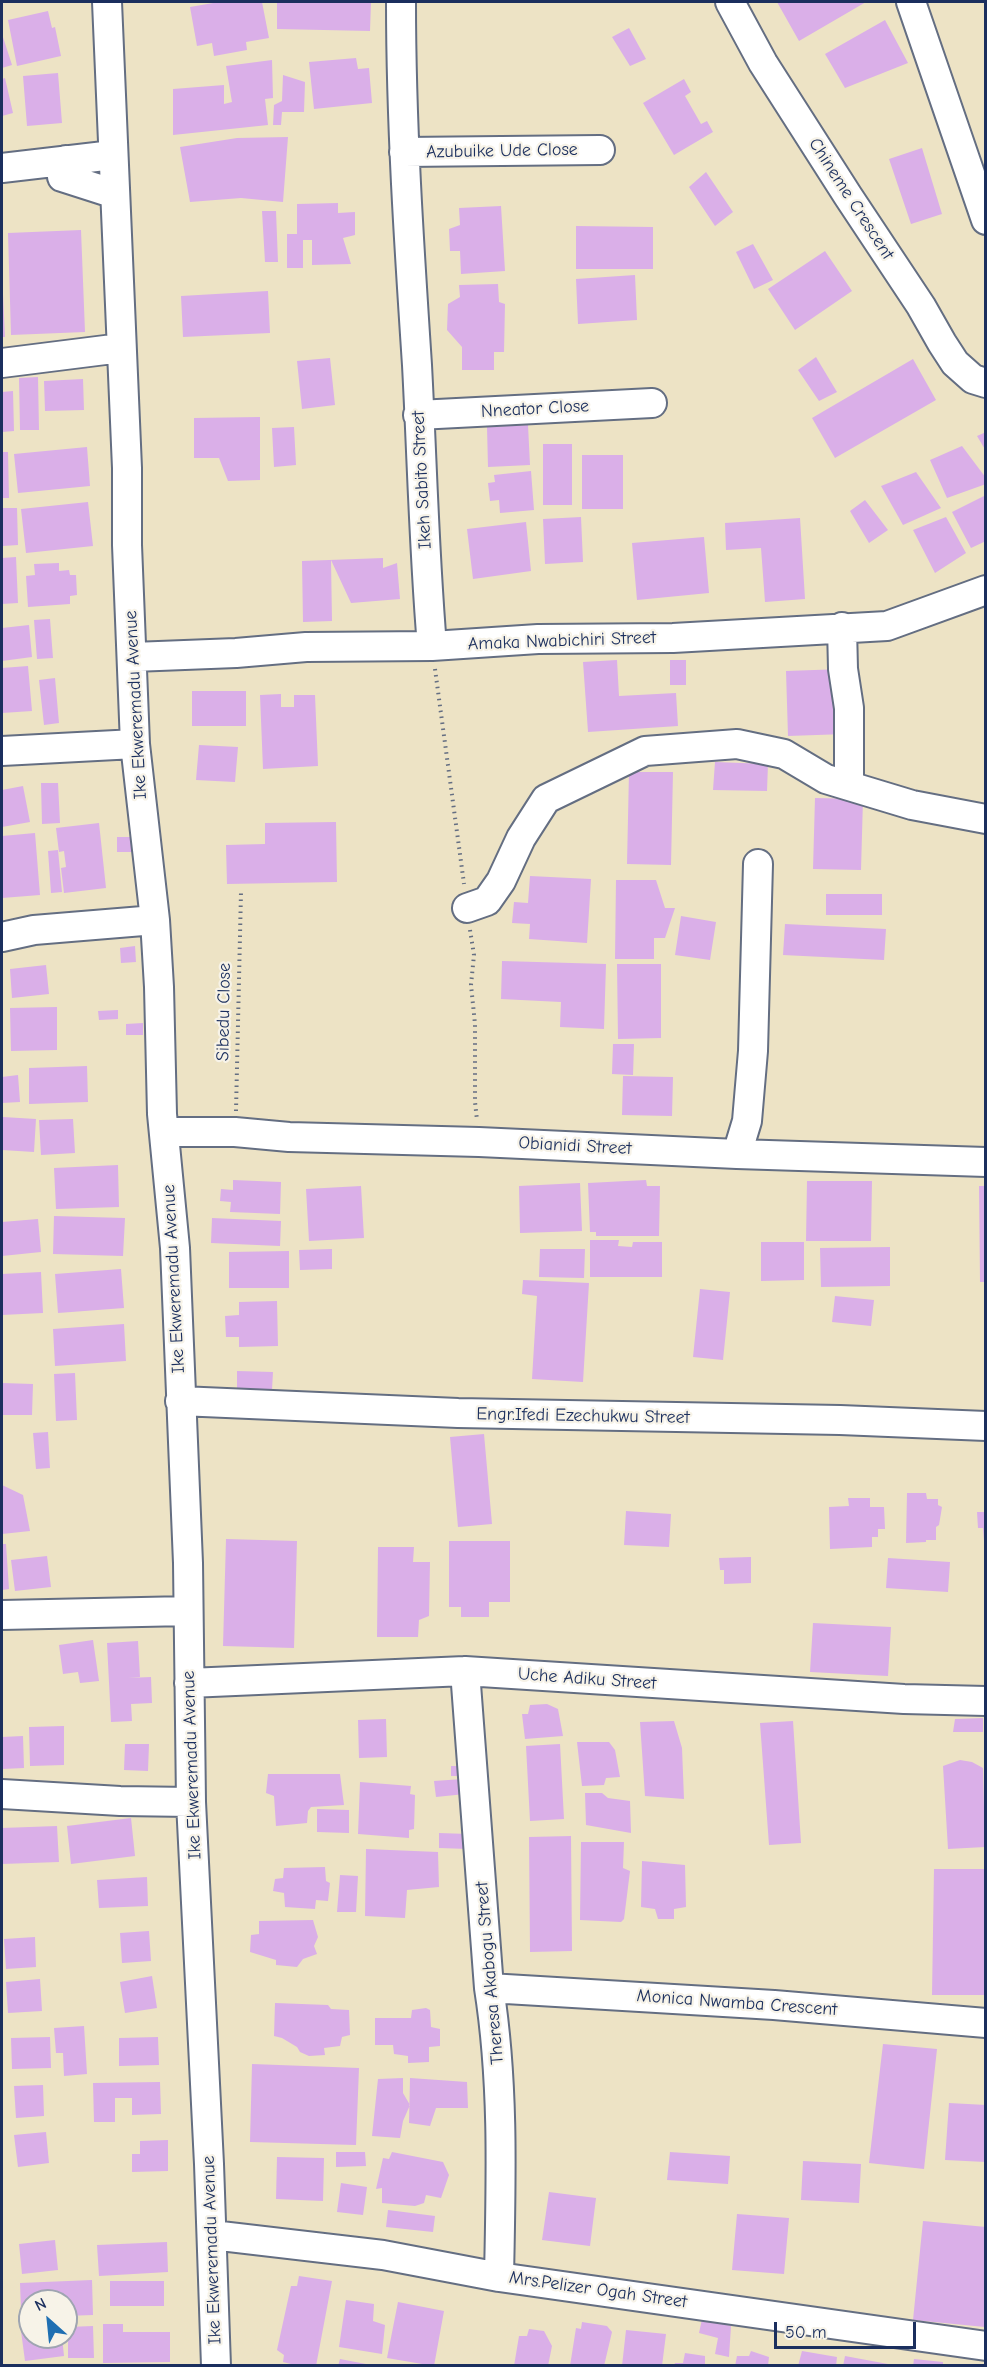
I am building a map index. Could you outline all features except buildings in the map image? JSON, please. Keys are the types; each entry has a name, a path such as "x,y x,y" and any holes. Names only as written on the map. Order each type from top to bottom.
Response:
{"street":[{"path":"2,168 113,155 107,2"},
{"name":"Ikeh Sabito Street","path":"401,2 404,152 432,646"},
{"name":"Chineme Crescent","path":"730,2 763,63 921,306 955,363 973,379 986,383"},
{"path":"911,2 986,220"},
{"name":"Azubuike Ude Close","path":"404,152 600,150"},
{"name":"Ike Ekweremadu Avenue","path":"113,155 125,399 127,545 135,744 155,920 164,1132 175,1248 188,1563 191,1802 212,2235 216,2366"},
{"path":"66,160 62,177 115,194"},
{"path":"2,363 121,348"},
{"name":"Nneator Close","path":"418,415 652,403"},
{"name":"Amaka Nwabichiri Street","path":"133,657 236,654 306,647 432,646 538,639 673,638 887,626 986,590"},
{"path":"842,627 843,669 849,708 849,785"},
{"path":"2,750 135,744"},
{"path":"467,908 487,901 501,881 521,838 546,799 645,751 737,744 784,754 826,779 912,805 986,819"},
{"path":"737,1154 747,1121 753,1051 758,864"},
{"path":"2,937 34,930 155,920"},
{"name":"Obianidi Street","path":"164,1132 235,1132 290,1137 986,1162"},
{"name":"Engr.Ifedi Ezechukwu Street","path":"180,1401 458,1413 840,1420 986,1426"},
{"path":"2,1615 188,1611"},
{"name":"Uche Adiku Street","path":"189,1683 465,1671 904,1699 986,1701"},
{"name":"Theresa Akabogu Street","path":"465,1671 489,1988 496,2032 499,2086 499,2277"},
{"path":"2,1794 120,1801 191,1802"},
{"name":"Monica Nwamba Crescent","path":"489,1988 763,2004 986,2023"},
{"name":"Mrs.Pelizer Ogah Street","path":"212,2235 383,2255 499,2277 986,2346"}],"path":[{"path":"432,646 474,955 471,986 475,1024 475,1102 479,1142"},
{"name":"Sibedu Close","path":"235,1132 241,892"}]}
